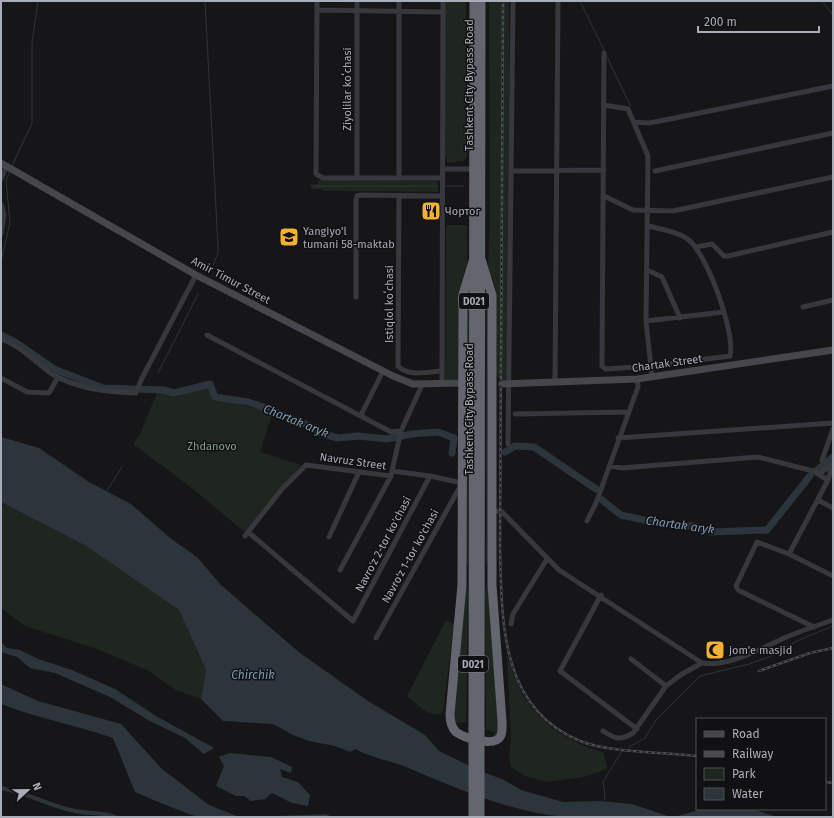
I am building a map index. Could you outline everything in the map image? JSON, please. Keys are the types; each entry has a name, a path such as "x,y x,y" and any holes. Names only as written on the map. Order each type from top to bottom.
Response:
{"highway":[{"name":"Tashkent City Bypass Road","path":"474,1 478,169"},
{"name":"Tashkent City Bypass Road","path":"480,817 477,728 477,258 481,1"},
{"path":"477,258 492,295 491,556 502,734 497,741 490,743 460,734 453,728 450,718 450,694 462,592 463,294 477,258"},
{"path":"462,556 477,600"},
{"path":"477,600 491,556"},
{"name":"Tashkent City Bypass Road","path":"473,817 477,728"}],"main road":[{"name":"Amir Timur Street","path":"7,167 196,275 407,383 462,383"},
{"name":"Chartak Street","path":"505,384 637,379 833,350"},
{"path":"491,371 494,378 505,384"},
{"path":"491,396 494,389 505,384"}],"street":[{"path":"317,1 315,171 321,178 443,178"},
{"name":"Ziyolilar koʻchasi","path":"357,1 357,178"},
{"path":"399,1 399,178"},
{"path":"442,384 443,1"},
{"path":"508,444 505,384 512,171 513,1"},
{"path":"555,382 558,171 558,1"},
{"path":"317,10 442,12"},
{"path":"604,53 604,196 601,365 606,370 730,356 724,312 707,268 696,247 686,237 648,226"},
{"path":"634,122 649,123 833,86"},
{"path":"604,105 625,107 628,109 648,156 649,210 646,321 652,377"},
{"path":"655,171 833,133"},
{"path":"1,179 7,167"},
{"path":"443,169 478,169"},
{"path":"512,171 604,170"},
{"path":"604,196 633,210 685,209 833,177"},
{"path":"356,297 357,196 442,196"},
{"name":"Istiqlol koʻchasi","path":"399,196 398,366 404,371 412,373 442,371"},
{"path":"1,204 4,214 1,234"},
{"path":"696,247 712,244 724,256 728,256 833,232"},
{"path":"647,270 662,277 680,318"},
{"path":"1,339 21,349 58,377 101,391 136,393 142,378 196,275"},
{"path":"803,307 833,300"},
{"path":"646,321 724,312"},
{"path":"206,335 391,432 400,432"},
{"path":"361,415 383,371"},
{"path":"1,378 27,392 49,393 58,377"},
{"path":"587,521 638,387 637,379"},
{"path":"340,570 391,474 400,432 422,384"},
{"path":"515,414 628,412"},
{"path":"618,438 833,423"},
{"path":"822,460 833,429"},
{"path":"609,466 622,468 758,457 813,471 828,480"},
{"path":"819,474 833,464"},
{"path":"789,554 828,480 833,464"},
{"name":"Navruz Street","path":"353,621 247,534 282,489 304,466 359,472 430,476 462,483"},
{"path":"329,537 359,472"},
{"name":"Navro'z 2-tor ko'chasi","path":"353,621 430,476"},
{"name":"Navro'z 1-tor ko'chasi","path":"376,638 462,483"},
{"path":"818,500 833,508"},
{"path":"491,510 502,512 559,570 702,663 710,664 754,653 814,626 833,620"},
{"path":"814,626 736,588 757,542 789,554 833,576"},
{"path":"511,624 513,614 547,559"},
{"path":"601,596 560,671 637,729"},
{"path":"631,659 666,686"},
{"path":"603,731 612,737 621,739 637,729 666,686 682,674 702,663"}],"green space":[{"path":"445,1 466,1 467,156 464,161 447,163 447,157 444,157"},
{"path":"489,1 509,1 510,171 507,380 501,380 496,375 496,291 488,265 490,220"},
{"path":"318,180 438,181 438,192 323,191 323,189 311,189 311,184 318,184"},
{"path":"446,225 467,225 467,264 458,294 458,379 445,380"},
{"path":"486,286 490,295 488,560 486,568"},
{"path":"469,287 468,567 464,556 466,294"},
{"name":"Zhdanovo","path":"206,386 209,387 214,399 273,412 260,452 301,465 246,533 188,485 133,444 139,436 157,393 166,393 175,397"},
{"path":"1,502 86,546 179,610 206,670 201,699 176,690 149,671 97,649 25,626 1,608"},
{"path":"465,579 468,591 466,722 455,723 453,720"},
{"path":"489,579 499,714 498,735 493,736 494,732 486,729 485,591"},
{"path":"446,620 454,624 443,712 434,714 429,713 419,707 407,696"},
{"path":"507,654 516,682 529,705 547,724 559,732 580,744 604,753 607,769 584,777 547,782 525,776 511,767 509,759 511,736"}],"water":[{"name":"Chirchik","path":"1,437 39,448 89,482 131,504 169,537 198,558 221,585 300,653 368,701 425,735 439,751 476,769 504,780 521,790 563,802 600,801 632,804 671,817 565,817 524,810 484,798 393,762 367,755 355,749 350,752 335,746 309,741 293,735 273,724 223,721 201,699 206,670 179,610 86,546 1,502"},
{"path":"1,642 7,648 20,650 38,659 72,670 115,689 156,716 214,748 204,754 185,738 148,720 110,697 55,673 30,668 17,657 1,652"},
{"path":"1,684 38,701 121,724 162,769 209,805 239,817 197,817 135,792 113,738 1,704"},
{"path":"230,753 271,757 292,767 291,773 280,769 282,777 298,782 310,795 308,806 292,803 272,793 265,799 251,801 244,796 236,796 216,786 224,766 219,757"},
{"path":"699,810 755,810 777,817 674,817"},
{"path":"326,814 332,817 253,817"}],"waterway":[{"path":"12,166 32,123 32,43 38,1"},
{"path":"205,1 218,246 218,253 213,265"},
{"path":"580,1 604,50"},
{"path":"822,1 833,15"},
{"path":"606,55 631,107"},
{"path":"1,262 10,222 6,181 10,171"},
{"path":"314,186 436,186"},
{"path":"445,186 463,186"},
{"path":"158,373 198,294"},
{"name":"Chartak aryk","path":"1,335 15,342 54,369 103,388 163,390 174,393 210,384 215,397 248,402 263,407 310,426 322,434 338,438 358,436 387,439 412,434 438,432 454,438 452,453"},
{"name":"Chartak aryk","path":"505,452 515,446 534,447 596,489"},
{"name":"Chartak aryk","path":"817,470 833,457"},
{"path":"106,492 122,467"},
{"name":"Chartak aryk","path":"602,500 621,515 662,524 694,526 711,532 767,530 810,476"},
{"path":"629,747 645,738 656,720 700,676 749,664 769,657 799,640 833,626"},
{"path":"604,800 605,796 603,782 622,751"},
{"path":"1,788 66,809 80,812 106,814 115,817"}],"railway":[{"path":"503,1 500,547 502,603 510,659 520,684 534,707 553,726 580,741 592,745 621,750 696,756"},
{"path":"759,671 810,653 833,648"},
{"path":"826,782 833,783"}],"place":[{"name":"Чортог","path":"431,211"},
{"name":"Yangiyo'l tumani 58-maktab","path":"289,237"},
{"name":"jom'e masjid","path":"715,650"}]}
